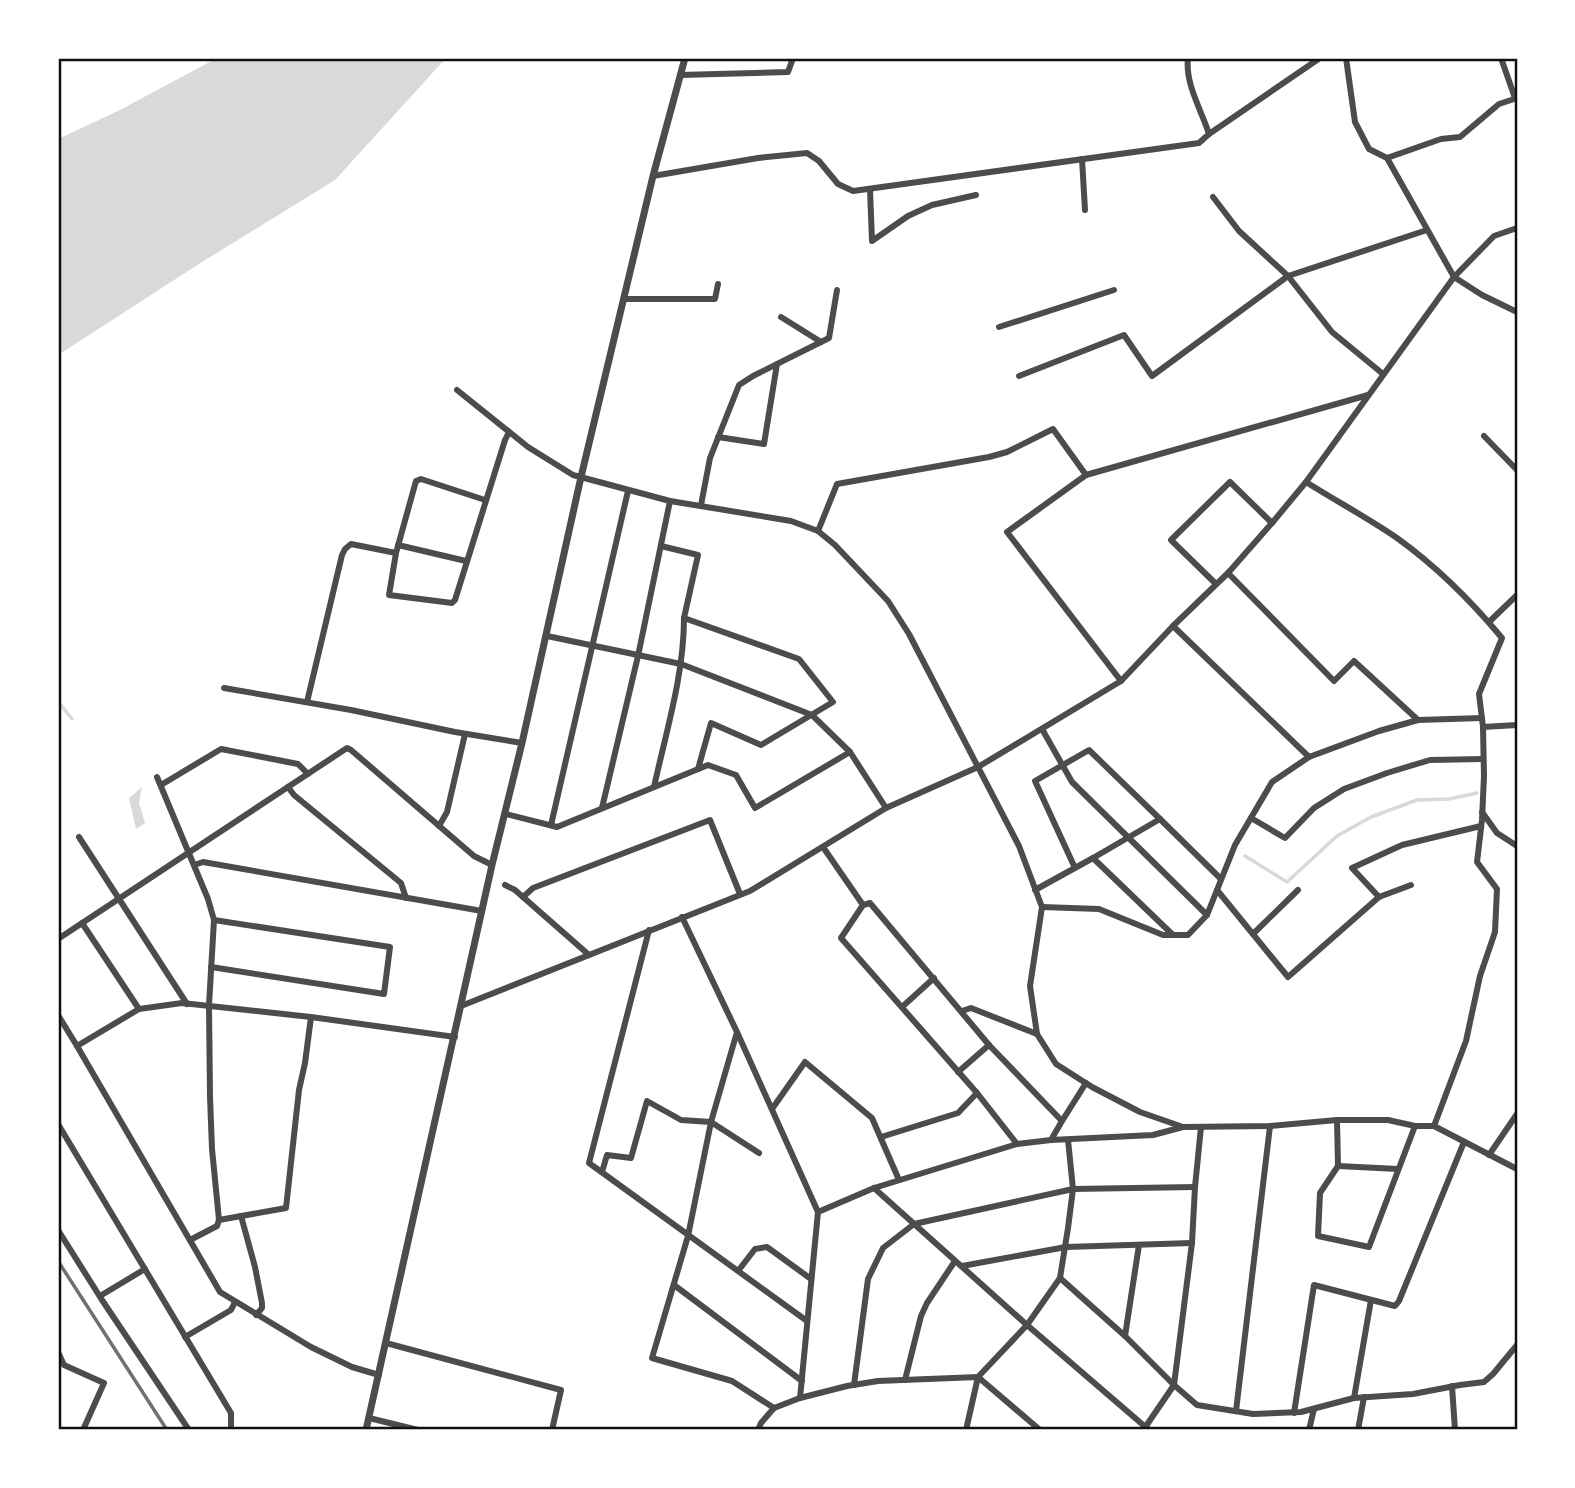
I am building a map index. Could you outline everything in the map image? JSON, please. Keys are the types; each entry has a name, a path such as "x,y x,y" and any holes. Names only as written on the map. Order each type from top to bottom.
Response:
{"street":[{"path":"366,1430 581,477 653,176 685,58"},
{"path":"680,75 788,72 792,61 790,58"},
{"path":"1188,58 1189,83 1209,134"},
{"path":"653,176 758,158 807,153 819,161 838,184 853,191 1199,143 1320,58"},
{"path":"1346,58 1355,122 1369,149 1387,158 1454,277 1482,295 1517,312"},
{"path":"1387,158 1441,139 1460,137 1499,104 1516,98 1501,58"},
{"path":"1082,159 1086,210"},
{"path":"870,189 872,241 908,216 932,205 976,195"},
{"path":"1213,197 1239,231 1288,276 1332,332 1383,374"},
{"path":"461,1006 750,891 886,808 978,767 1121,681 1228,573 1306,482 1454,277 1494,236 1517,228"},
{"path":"1019,376 1124,335 1152,376 1288,276 1427,230"},
{"path":"624,299 715,299 718,284"},
{"path":"701,505 710,458 739,385 829,338 837,290"},
{"path":"999,327 1114,290"},
{"path":"781,317 821,342"},
{"path":"718,437 764,444 777,364"},
{"path":"457,390 528,447 573,475 670,501 791,521 818,531 835,545 888,601 909,634 1019,846 1042,907 1030,986 1037,1034 1056,1064 1140,1111 1183,1127"},
{"path":"1121,681 1007,532 1086,475 1368,394"},
{"path":"818,531 837,484 989,457 1007,452 1052,429 1086,475"},
{"path":"485,499 421,479 416,481 396,553 389,595 452,603 455,600 485,499 509,432"},
{"path":"1484,436 1517,470"},
{"path":"1216,584 1171,540 1230,482 1272,523"},
{"path":"1306,482 1397,538 1432,566 1489,621 1502,638 1479,694 1483,759 1477,862 1497,889 1495,932 1480,976 1466,1041 1434,1126"},
{"path":"551,825 628,491"},
{"path":"602,808 638,656 670,501"},
{"path":"307,702 345,549 351,544 396,553"},
{"path":"398,545 466,561"},
{"path":"654,787 681,664 684,618 698,555 661,546"},
{"path":"1228,573 1334,681 1354,661 1418,720"},
{"path":"1489,621 1517,595"},
{"path":"684,618 799,659 833,702 761,745 711,723 698,769"},
{"path":"1173,626 1309,757"},
{"path":"547,636 681,664 813,715 850,752 886,808"},
{"path":"224,688 522,743"},
{"path":"1042,907 1098,909 1163,936 1188,935 1207,915 1235,845 1272,782 1309,757 1378,731 1418,720 1482,718"},
{"path":"1483,727 1517,725"},
{"path":"1042,729 1072,782 1207,915"},
{"path":"439,826 447,812 465,734"},
{"path":"58,939 347,748 474,856 492,865"},
{"path":"162,785 221,749 298,764 308,774"},
{"path":"1075,868 1035,781 1089,750 1221,879"},
{"path":"506,814 557,827 708,765 736,775 755,808 850,752"},
{"path":"1251,818 1285,838 1314,808 1355,785 1430,760 1483,759"},
{"path":"157,777 214,920 209,1005 212,1149 219,1220 217,1226 190,1240"},
{"path":"288,787 401,883 406,898"},
{"path":"1482,812 1497,833 1517,846"},
{"path":"1035,890 1160,818"},
{"path":"523,897 533,888 710,820 740,894"},
{"path":"1378,897 1352,868 1402,845 1481,826"},
{"path":"79,837 187,1004"},
{"path":"823,847 863,905"},
{"path":"1093,858 1172,935"},
{"path":"194,865 203,862 482,911"},
{"path":"505,885 515,890 589,955"},
{"path":"1217,890 1289,976 1378,897 1411,885"},
{"path":"1253,934 1298,890"},
{"path":"1017,1144 977,1093 841,938 863,905 870,903 989,1045 1062,1121"},
{"path":"682,917 818,1212 800,1398"},
{"path":"211,967 384,994 390,947 214,920"},
{"path":"82,923 139,1009"},
{"path":"649,930 589,1163 807,1321"},
{"path":"902,1007 934,978"},
{"path":"77,1045 139,1009 187,1004 311,1017 455,1037"},
{"path":"962,1011 971,1008 1037,1034"},
{"path":"58,1015 220,1292 310,1347 352,1367 379,1375"},
{"path":"219,1220 286,1208 299,1090 306,1063 311,1017"},
{"path":"737,1032 711,1122 688,1236 652,1358 732,1381 774,1408"},
{"path":"958,1072 989,1045"},
{"path":"772,1109 805,1062 872,1118 899,1180"},
{"path":"1051,1140 1086,1083"},
{"path":"881,1137 958,1113 977,1093"},
{"path":"602,1172 607,1155 631,1158 647,1101 681,1120 711,1122 759,1153"},
{"path":"1489,1155 1517,1114"},
{"path":"1337,1120 1338,1166 1320,1193 1318,1236 1369,1248 1415,1126"},
{"path":"818,1212 874,1188 1017,1144 1153,1135 1183,1127 1388,1120 1415,1126 1434,1126 1517,1169"},
{"path":"58,1124 230,1413 231,1430"},
{"path":"1236,1411 1270,1126"},
{"path":"874,1188 1146,1429 1174,1385 1192,1243 1202,1127"},
{"path":"966,1430 978,1377 1027,1325 1060,1278 1073,1189 1068,1140"},
{"path":"1293,1413 1314,1285 1395,1306 1464,1142"},
{"path":"1338,1166 1398,1169"},
{"path":"854,1385 868,1279 883,1248 914,1223 1073,1189 1195,1187"},
{"path":"241,1216 262,1303 262,1308 256,1315"},
{"path":"58,1230 189,1430"},
{"path":"962,1266 1066,1247 1192,1243"},
{"path":"1125,1336 1139,1245"},
{"path":"738,1272 755,1249 767,1248 811,1279"},
{"path":"905,1380 920,1316 955,1261"},
{"path":"100,1296 145,1269"},
{"path":"1060,1278 1197,1405 1253,1414 1301,1412 1354,1398 1413,1394 1484,1382 1517,1345"},
{"path":"674,1284 802,1381"},
{"path":"1354,1398 1371,1300"},
{"path":"185,1337 231,1310 235,1302"},
{"path":"386,1343 561,1390 552,1430"},
{"path":"58,1352 64,1365 104,1383 83,1430"},
{"path":"58,1369 62,1360"},
{"path":"758,1430 774,1408 800,1398 878,1381 978,1377 1040,1430"},
{"path":"1452,1387 1455,1430"},
{"path":"1358,1430 1364,1397"},
{"path":"1309,1430 1314,1409"},
{"path":"369,1418 418,1430"}],"shaded area":[{"path":"217,58 446,58 335,180 58,355 58,139 118,111"},
{"path":"142,787 139,803 145,823 136,829 129,798"}],"waterway":[{"path":"61,705 72,719"},
{"path":"1245,856 1287,882 1337,836 1371,817 1417,800 1449,799 1477,793"}],"railway":[{"path":"58,1261 167,1430"}]}
